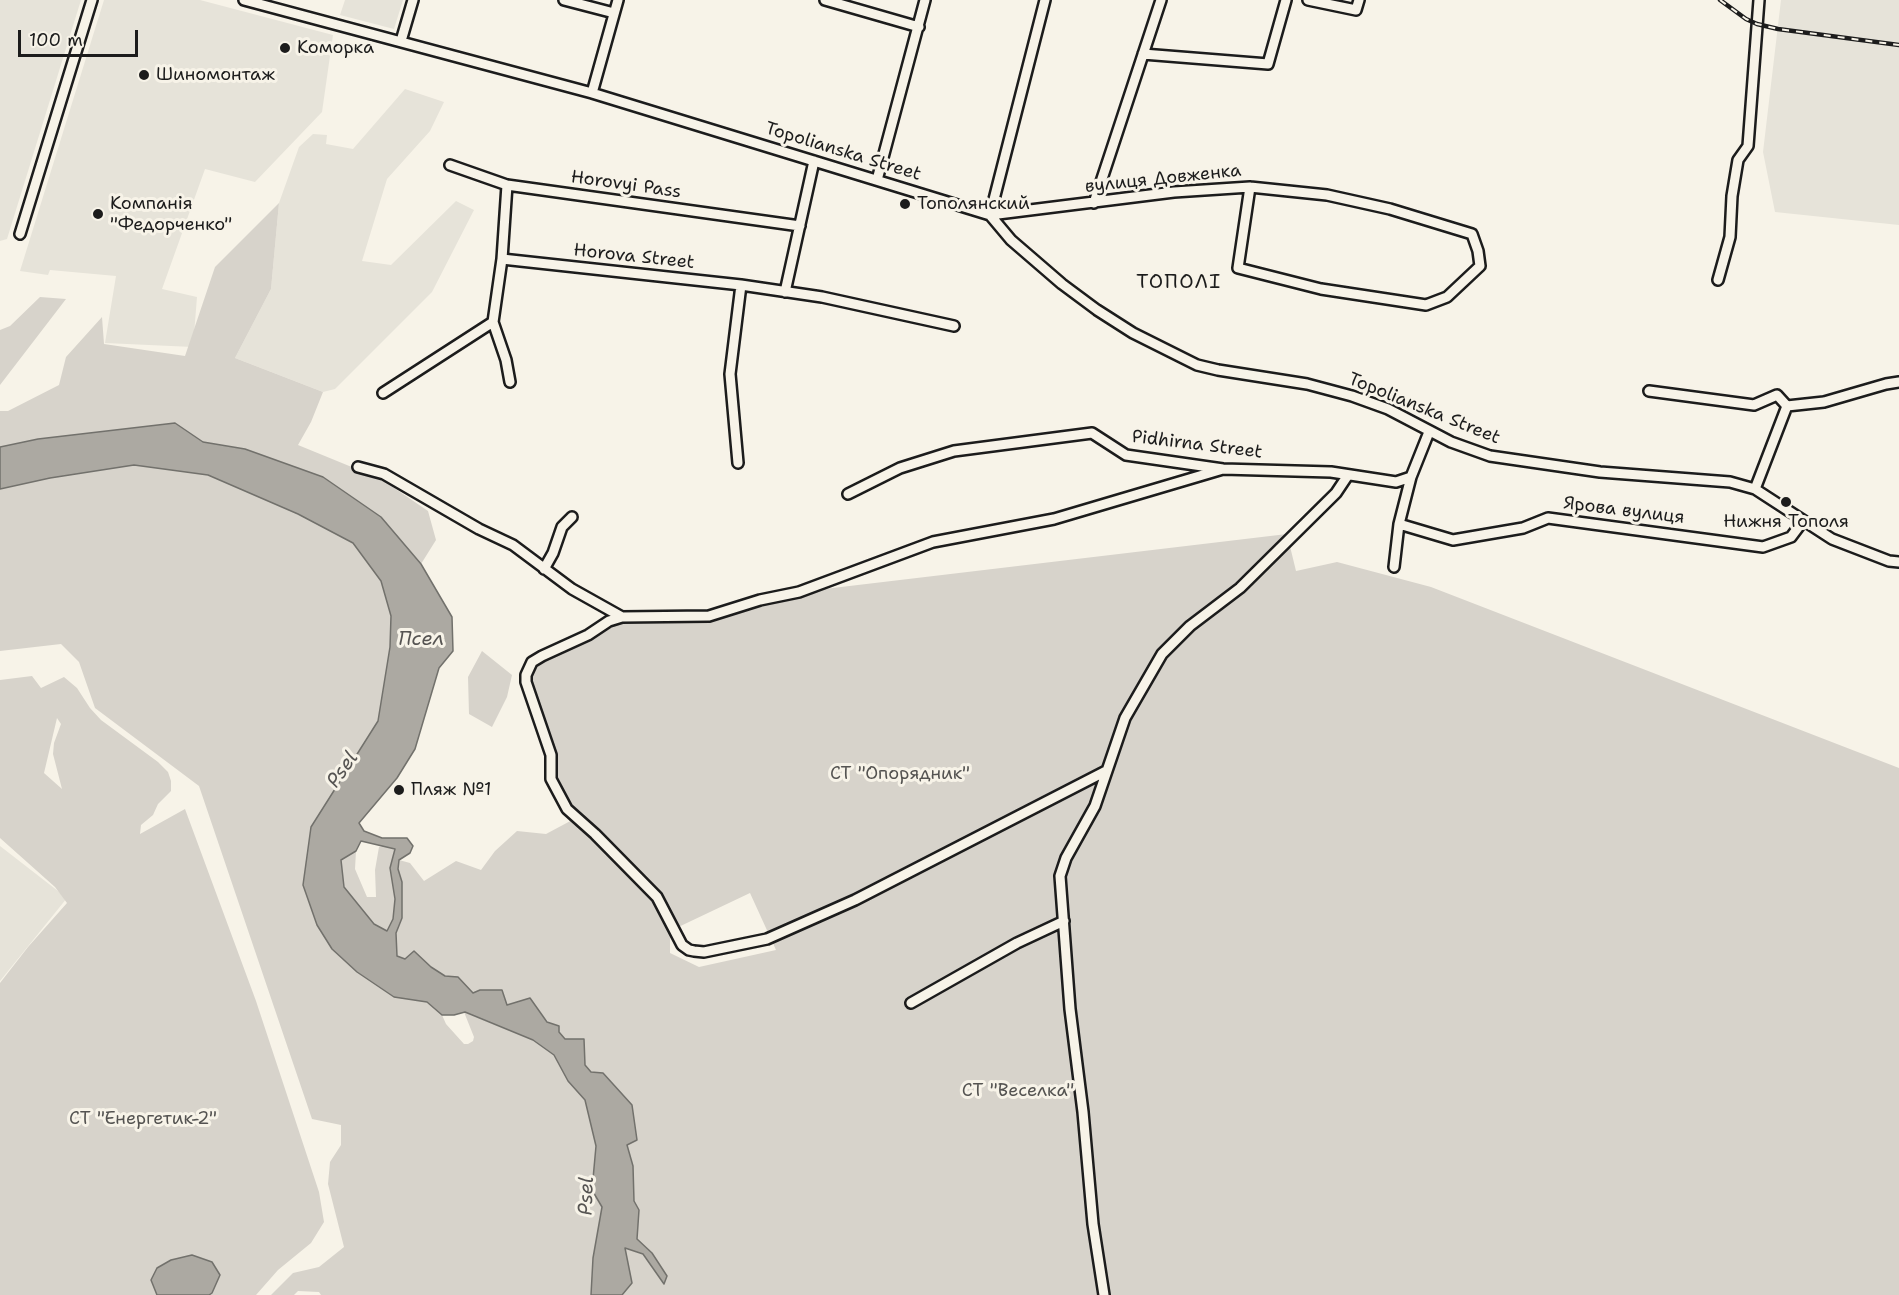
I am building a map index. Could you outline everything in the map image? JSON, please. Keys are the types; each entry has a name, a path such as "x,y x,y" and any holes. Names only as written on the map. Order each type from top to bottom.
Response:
{"street":[{"path":"20,234 92,0"},
{"name":"Topolianska Street","path":"244,0 592,93 990,214 1011,240 1062,284 1124,328 1165,350 1208,368 1307,384 1352,396 1388,409 1429,432 1490,456 1600,472 1730,482 1755,489 1832,539 1889,561 1899,562"},
{"path":"401,41 413,0"},
{"path":"564,0 614,14"},
{"path":"592,93 618,0"},
{"path":"825,0 919,27"},
{"path":"877,180 925,0"},
{"path":"990,214 1045,0"},
{"path":"1094,203 1161,0"},
{"path":"1143,54 1268,64 1286,0"},
{"path":"1308,0 1356,10 1359,0"},
{"path":"1718,280 1730,237 1732,196 1738,160 1748,146 1759,0"},
{"path":"785,292 814,161"},
{"name":"Horovyi Pass","path":"450,165 507,185 800,226"},
{"path":"507,185 502,259 493,322 506,360 510,382"},
{"name":"вулиця Довженка","path":"990,214 1174,192 1250,187 1327,195 1390,209 1472,234 1478,250 1480,266 1447,297 1426,305 1321,289 1238,268 1250,187"},
{"name":"Horova Street","path":"502,259 741,285 822,297 954,326"},
{"path":"738,463 730,374 741,285"},
{"path":"383,393 493,322"},
{"path":"1788,406 1824,402 1899,382"},
{"path":"1649,391 1754,405 1777,395 1788,406"},
{"path":"1755,489 1788,406"},
{"path":"1394,567 1399,524 1411,477 1429,432"},
{"name":"Pidhirna Street","path":"848,494 900,468 954,451 1092,433 1126,455 1223,469 1332,472 1396,482 1411,477"},
{"path":"358,467 384,474 479,529 513,545 572,589 622,617"},
{"path":"1106,771 1048,798 855,900 767,939 704,952 689,950 682,945 657,897 567,808 551,779 551,755 526,682 528,667 532,662 588,635 609,621 622,617 710,616 760,600 800,592 933,542 1054,519 1223,469"},
{"path":"1104,1295 1093,1224 1083,1112 1070,1009 1060,876 1066,858 1095,806 1125,718 1162,654 1190,626 1221,604 1249,579 1336,493 1348,475"},
{"path":"544,569 553,553 562,527 572,517"},
{"name":"Ярова вулиця","path":"1399,524 1453,540 1523,528 1548,518 1763,547 1791,537 1803,521"},
{"path":"911,1003 1017,943 1064,921"}],"shaded area":[{"path":"0,0 81,0 7,239 0,241"},
{"path":"104,0 200,0 333,35 322,112 255,182 205,169 162,289 197,297 193,347 105,343 116,276 50,270 48,275 20,271"},
{"path":"345,0 403,0 394,29 340,15"},
{"path":"1781,0 1899,0 1899,225 1775,212 1763,152"},
{"path":"405,89 444,102 430,131 387,179 362,261 391,265 456,201 474,210 432,292 335,389 323,392 235,358 271,289 279,203 299,147 313,134 327,135 326,144 353,149"},
{"path":"0,846 67,898 0,981"}],"green space":[{"path":"279,203 271,289 235,358 323,392 311,422 298,445 381,479 428,511 436,540 421,564 381,517 245,449 203,442 175,423 38,439 0,447 0,411 8,411 59,385 66,357 102,317 104,344 185,356 215,267"},
{"path":"40,297 66,299 0,385 0,330 10,326"},
{"path":"134,465 208,475 298,514 353,543 381,581 391,616 390,647 378,721 311,827 304,885 317,925 332,949 394,997 427,1002 442,1015 446,1024 464,1044 473,1041 474,1037 464,1012 533,1040 554,1055 568,1081 585,1100 596,1146 592,1190 602,1207 591,1295 321,1295 319,1292 298,1291 294,1295 271,1295 293,1273 319,1267 344,1247 328,1184 330,1162 341,1145 341,1125 312,1119 199,786 95,708 79,662 61,644 0,651 0,489 50,478"},
{"path":"1287,534 1296,571 1337,562 1431,587 1899,768 1899,1295 622,1295 632,1283 624,1247 643,1254 664,1284 652,1253 637,1239 639,1210 634,1201 633,1166 627,1145 632,1105 603,1073 591,1072 585,1065 585,1049 565,1039 538,1011 506,1005 480,990 473,993 458,977 445,976 414,952 405,959 397,956 396,933 402,918 402,882 398,869 399,860 410,863 424,881 456,861 481,870 495,851 517,831 546,834 576,818 551,779 552,766 526,682 528,667 609,621 709,616 799,592","holes":["750,893 776,950 699,967 670,953 670,931"]},
{"path":"482,651 512,675 507,697 492,727 469,714 468,677"},
{"name":"СТ \"Енергетик-2\"","path":"32,676 41,688 64,677 77,688 101,720 168,772 171,791 158,804 153,815 141,825 140,834 185,809 256,1001 319,1192 324,1222 311,1243 278,1270 256,1295 209,1295 220,1275 151,1280 157,1295 0,1295 0,983 67,903 55,887 0,838 0,680","holes":["57,718 61,724 54,743 53,754 62,789 44,773"]},
{"path":"386,845 395,849 390,868 395,899 393,919 387,931 374,924 344,887 341,860 356,851 355,869 367,897 376,897 375,870 379,847"}],"water":[{"name":"Псел","path":"175,423 203,442 245,449 323,477 381,517 421,564 452,617 453,651 439,668 415,749 397,778 359,823 364,831 382,838 407,838 413,846 410,853 399,860 398,869 402,882 402,918 396,933 397,956 405,959 414,951 445,976 458,977 473,993 480,990 502,990 507,1005 530,998 547,1022 559,1026 559,1032 565,1039 584,1039 585,1065 591,1072 603,1073 632,1105 637,1140 627,1145 633,1166 634,1201 639,1210 637,1239 652,1253 667,1276 664,1284 643,1254 625,1248 632,1283 622,1295 591,1295 593,1258 602,1207 592,1190 596,1146 585,1100 568,1081 554,1055 533,1040 465,1012 442,1015 427,1002 394,997 357,972 332,949 317,925 303,885 311,827 378,721 390,647 391,616 381,581 353,543 298,514 208,475 134,465 50,478 0,489 0,447 38,439","holes":["361,841 395,849 390,868 395,899 393,919 387,931 374,924 344,887 341,860 356,851"]},
{"path":"192,1255 212,1262 220,1275 212,1293 209,1295 157,1295 151,1280 157,1268 171,1260"}],"railway":[{"path":"1720,0 1757,24 1778,29 1899,45"}],"place":[{"name":"Коморка","path":"285,48"},
{"name":"Шиномонтаж","path":"144,75"},
{"name":"Тополянский","path":"905,204"},
{"name":"Компанія \"Федорченко\"","path":"98,214"},
{"name":"Нижня Тополя","path":"1786,502"},
{"name":"Пляж №1","path":"399,790"}],"district":[{"name":"ТОПОЛІ","path":"1179,283"}],"water label":[{"name":"Psel","path":"343,770"},
{"name":"Psel","path":"587,1196"}],"park label":[{"name":"СТ \"Опорядник\"","path":"900,774"},
{"name":"СТ \"Веселка\"","path":"1018,1091"}]}
